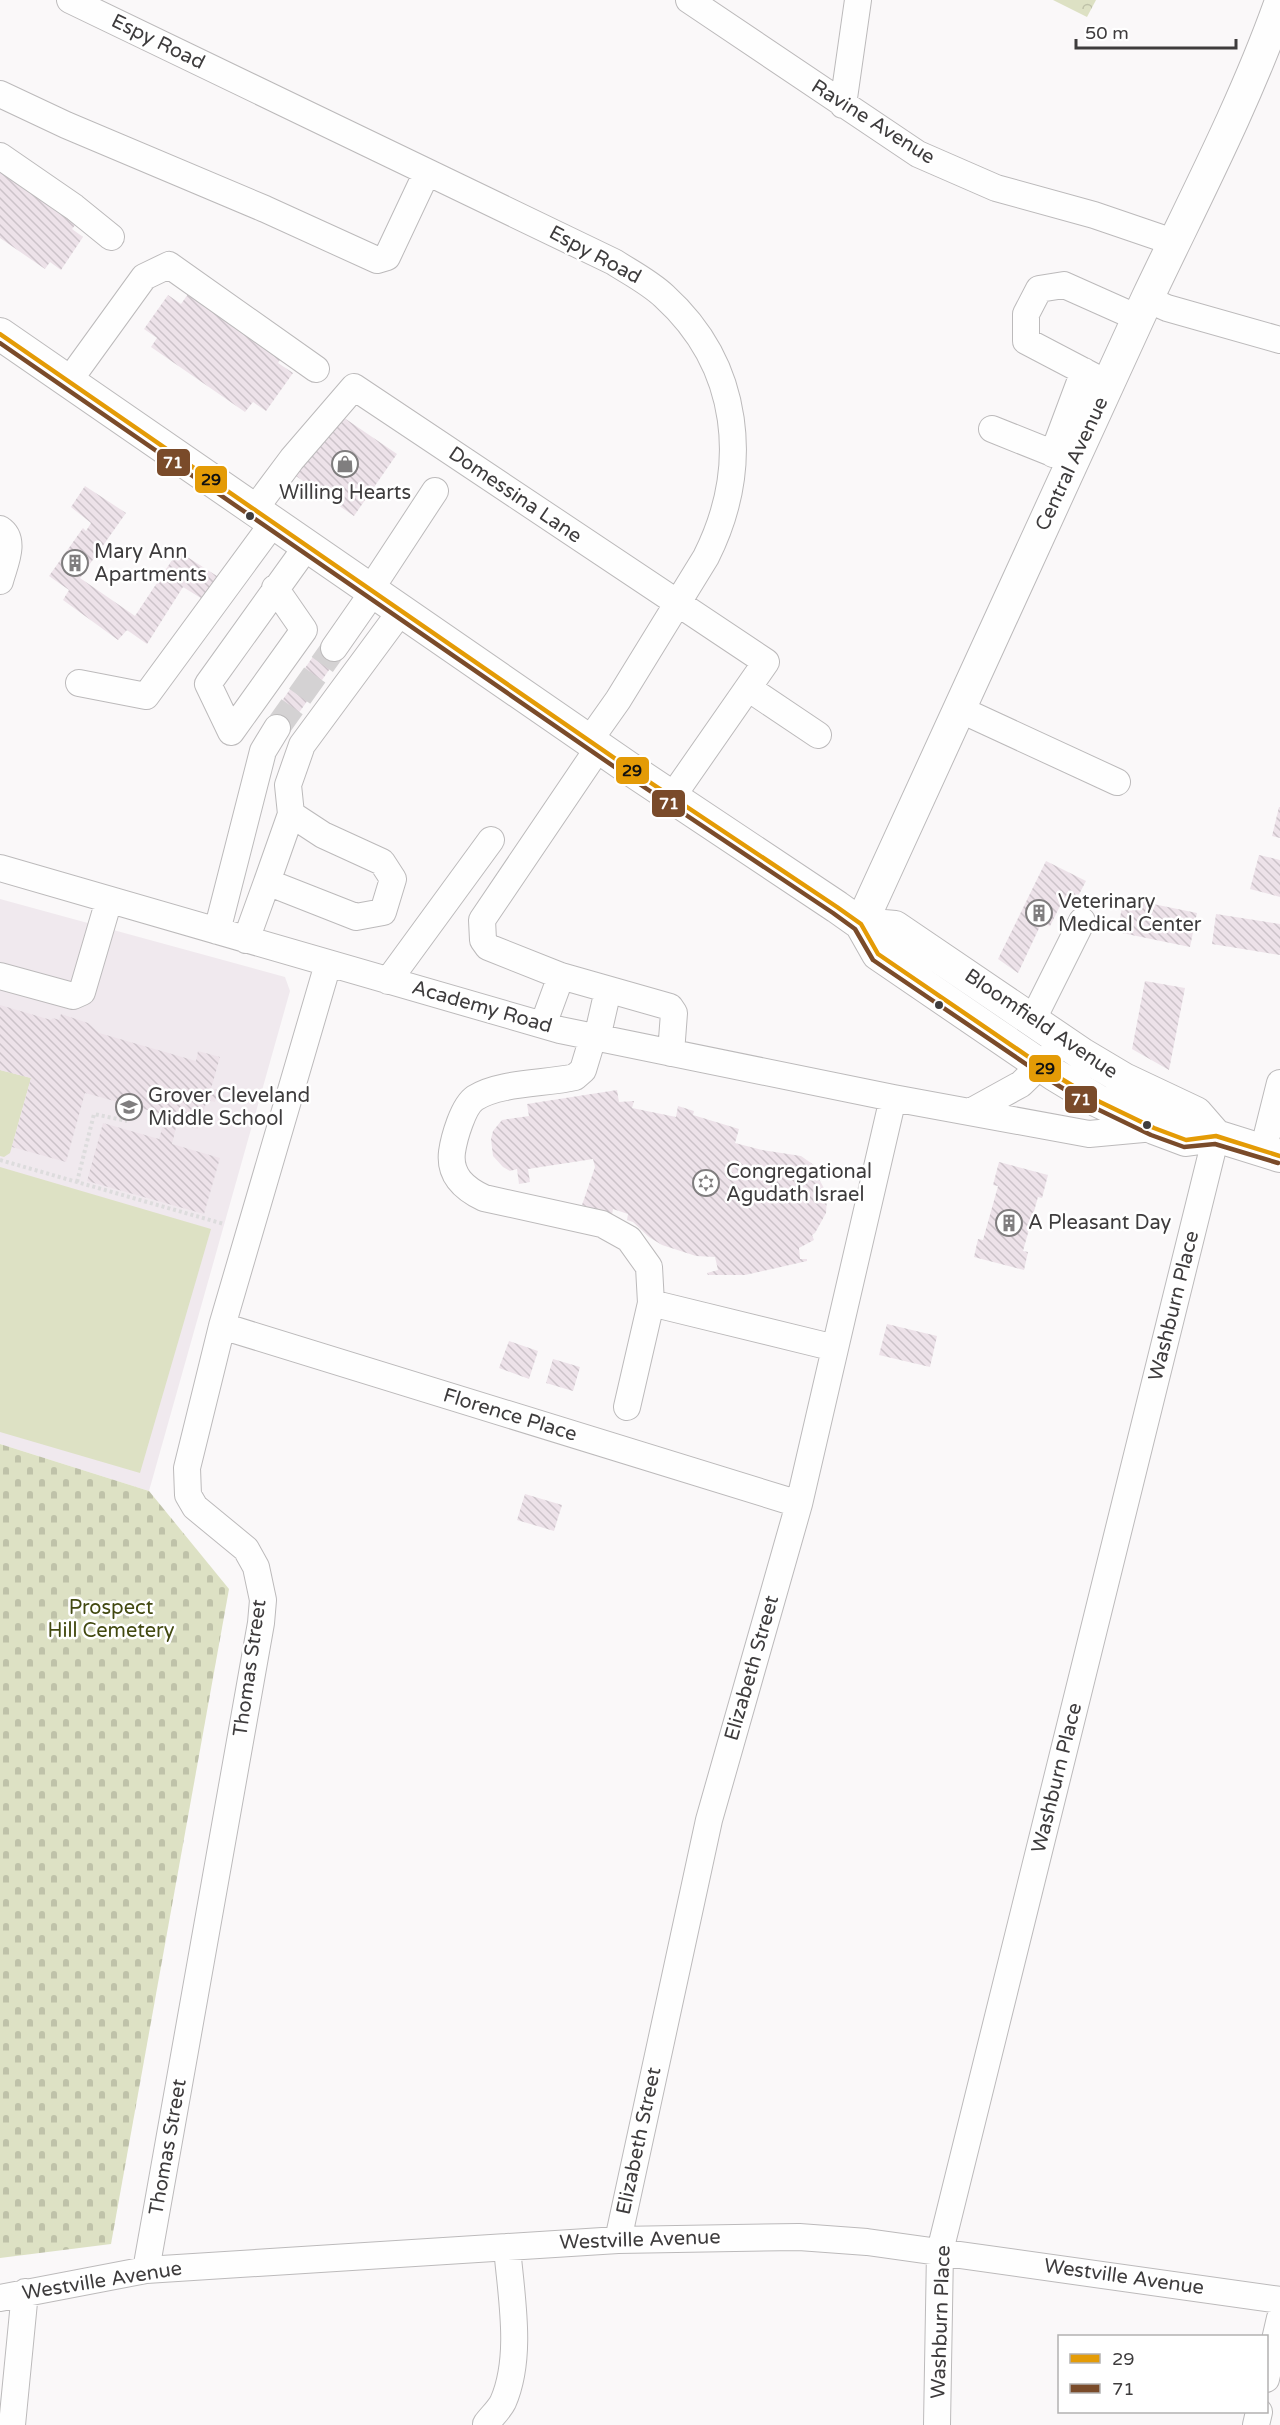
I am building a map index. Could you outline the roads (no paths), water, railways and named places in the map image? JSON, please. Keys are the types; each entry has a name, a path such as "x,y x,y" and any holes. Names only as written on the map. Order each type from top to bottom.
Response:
{"main road":[{"name":"Central Avenue","path":"861,924 959,709 1096,378 1143,308 1176,243 1267,42 1280,4"},
{"name":"Bloomfield Avenue","path":"0,334 594,744 861,924 878,954 1040,1065 1098,1101 1154,1128 1186,1140 1216,1136 1272,1154"},
{"name":"Bloomfield Avenue","path":"861,924 895,927 1124,1079 1196,1113 1216,1136"}],"street":[{"name":"Espy Road","path":"70,0 614,262 646,281 679,311 705,346 723,387 729,408 733,441 729,496 715,538 594,744 482,920 483,940 488,947 561,976"},
{"name":"Ravine Avenue","path":"689,0 918,154 996,188 1094,214 1176,243"},
{"path":"843,105 858,0"},
{"path":"0,94 376,260 387,257 427,172"},
{"path":"0,156 74,207 111,237"},
{"path":"68,382 144,277 169,265 316,369"},
{"path":"1096,378 1026,341 1026,314 1039,289 1064,285 1143,308 1167,308 1280,340"},
{"name":"Domessina Lane","path":"264,516 292,459 354,387 766,662 748,688"},
{"path":"992,429 1063,458"},
{"path":"334,648 435,491"},
{"path":"79,683 146,696 264,516"},
{"path":"0,529 5,532 9,540 9,549 0,581"},
{"path":"276,588 304,630 231,732 208,684 276,588 307,546"},
{"path":"246,939 291,814 288,785 302,745 401,611"},
{"path":"672,797 748,688 818,735"},
{"path":"959,709 1117,783"},
{"path":"217,931 263,751 277,729"},
{"path":"291,814 323,835 382,862 393,879 383,912"},
{"path":"388,981 491,840"},
{"name":"Academy Road","path":"0,868 328,964 543,1025 595,1037 893,1098 1089,1134 1154,1128"},
{"path":"267,882 356,917 383,912"},
{"path":"0,976 73,996 81,992 86,984 109,900"},
{"path":"383,912 415,943"},
{"path":"1033,1020 1082,921"},
{"name":"Thomas Street","path":"146,2270 261,1623 263,1600 256,1567 246,1549 205,1518 188,1495 187,1468 222,1326 328,964"},
{"path":"543,1025 561,976 670,1007 674,1013 671,1053"},
{"path":"608,990 583,1070 575,1077 503,1089 476,1098 466,1107 452,1150 452,1162 454,1170 467,1190 484,1198 602,1224 629,1239 649,1267 651,1303 627,1407"},
{"path":"972,1111 1021,1084 1065,1041"},
{"path":"1272,1154 1280,1083"},
{"name":"Elizabeth Street","path":"618,2240 709,1820 799,1503 893,1098"},
{"name":"Washburn Place","path":"936,2425 940,2251 1216,1136"},
{"path":"651,1303 835,1348"},
{"name":"Florence Place","path":"222,1326 799,1503"},
{"name":"Westville Avenue","path":"0,2298 146,2270 618,2240 800,2237 940,2251 1280,2300"},
{"path":"486,2424 502,2405 512,2362 513,2327 507,2247"},
{"path":"12,2425 25,2292"},
{"path":"1268,2370 1280,2318"}],"tunnel":[{"path":"277,728 334,648"}],"place":[{"name":"Willing Hearts","path":"345,464"},
{"name":"Mary Ann Apartments","path":"75,563"},
{"name":"Veterinary Medical Center","path":"1039,913"},
{"name":"Grover Cleveland Middle School","path":"129,1107"},
{"name":"Congregational Agudath Israel","path":"706,1183"},
{"name":"A Pleasant Day","path":"1009,1223"}],"park label":[{"name":"Prospect Hill Cemetery","path":"111,1620"}]}
